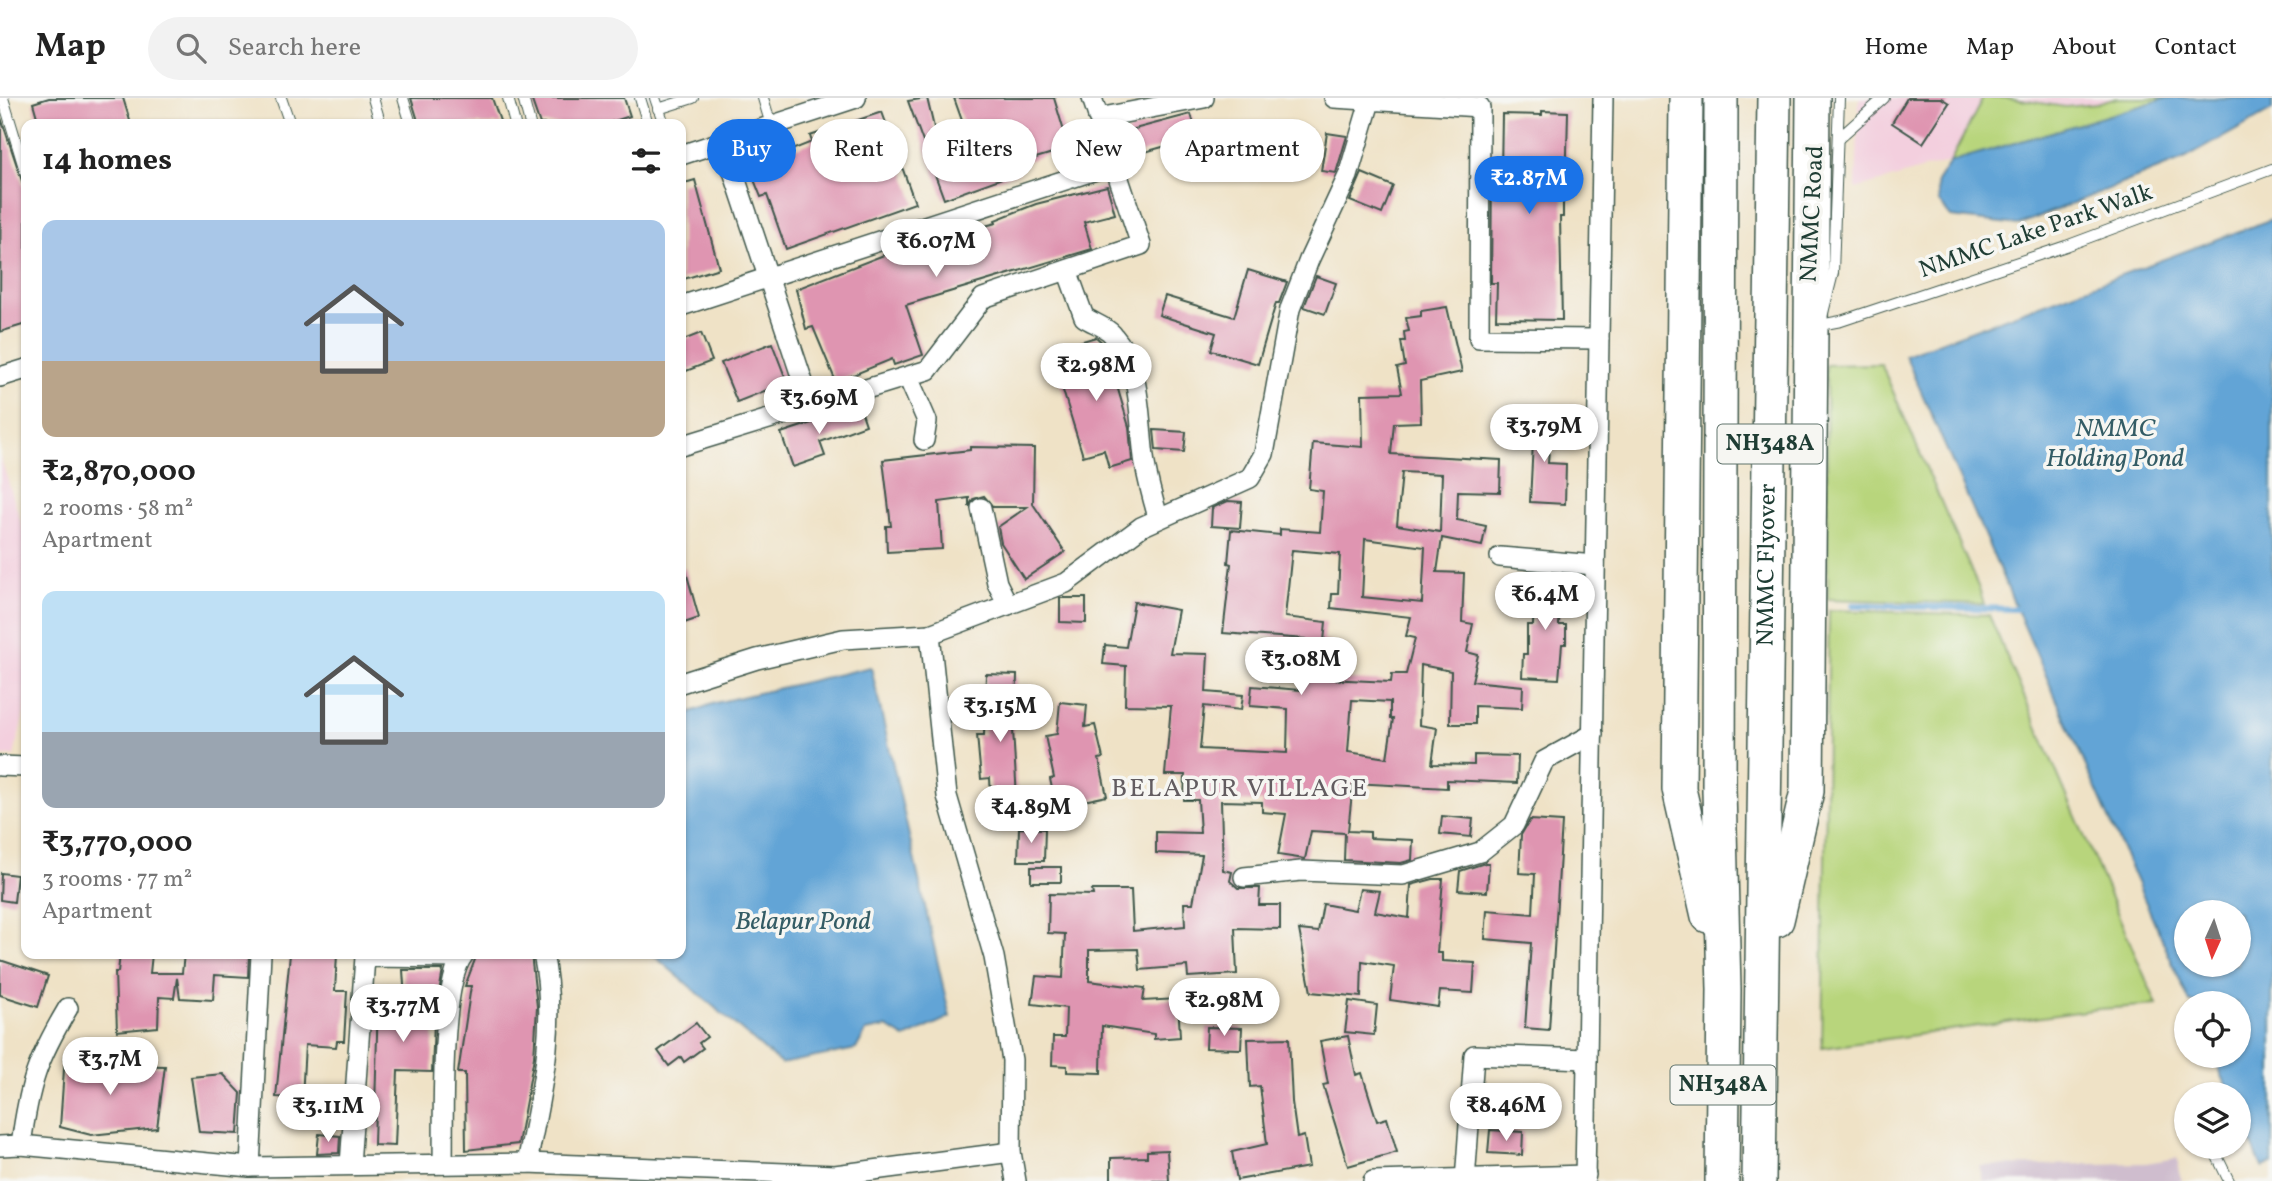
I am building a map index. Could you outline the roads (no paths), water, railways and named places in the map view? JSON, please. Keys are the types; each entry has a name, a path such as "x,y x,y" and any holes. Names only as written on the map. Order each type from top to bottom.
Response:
{"highway":[{"path":"1686,98 1679,789 1724,990"},
{"name":"NMMC Flyover","path":"1721,98 1719,789 1724,990"},
{"name":"NMMC Flyover","path":"1762,990 1774,98"},
{"path":"1762,990 1807,791 1814,98"},
{"name":"NH348A","path":"1722,1181 1724,990"},
{"name":"NH348A","path":"1759,1181 1762,990"}],"street":[{"path":"790,119 856,98"},
{"path":"1092,98 1098,118 1204,98"},
{"path":"1334,98 1480,107 1479,338 1599,339"},
{"path":"1374,1181 1586,1178 1603,98"},
{"path":"686,681 757,659 843,639 930,634 1066,583 1158,517 1250,478 1264,454 1290,309 1309,260 1348,176 1371,100"},
{"path":"686,153 707,146"},
{"path":"737,182 811,406"},
{"path":"686,304 1059,182"},
{"path":"686,444 928,370 983,298 1141,245 1120,182"},
{"path":"1067,270 1084,317 1111,332 1122,349 1132,375 1142,408 1145,463 1158,517"},
{"path":"0,377 21,371"},
{"path":"908,377 918,393 927,421 924,440"},
{"path":"981,508 997,583 1008,605"},
{"path":"1500,557 1595,565"},
{"path":"930,634 947,796 994,957 1012,1060 1011,1152 1016,1181"},
{"path":"1244,877 1301,871 1403,875 1480,852 1514,825 1544,761 1592,734"},
{"path":"0,766 21,767"},
{"path":"250,1167 261,959"},
{"path":"350,1165 365,959"},
{"path":"443,1164 447,1031 451,994 461,959"},
{"path":"527,1163 542,1088 551,1011 544,959"},
{"path":"21,1145 27,1097 41,1053 68,1008"},
{"path":"1465,1180 1474,1055 1587,1059"},
{"path":"0,1146 21,1145 250,1167 527,1163 835,1175 878,1175 1011,1152"},
{"path":"250,1167 274,1181"}],"lane":[{"path":"3,98 21,157"},
{"path":"281,98 288,119"},
{"path":"373,98 379,119"},
{"path":"403,98 409,119"},
{"path":"508,98 514,119"},
{"path":"523,98 529,119"},
{"path":"640,98 646,119"},
{"path":"655,98 662,119"},
{"path":"659,109 693,98"},
{"path":"763,98 769,119"},
{"name":"NMMC Road","path":"1811,326 1826,309 1831,289 1839,98"},
{"path":"1838,139 1884,98"},
{"name":"NMMC Lake Park Walk","path":"1811,326 1842,321 2066,246 2272,169"},
{"path":"2218,1159 2229,1181"}],"water":[{"path":"2167,98 2272,98 2272,110 2186,158 2018,225 1951,217 1939,202 1937,182 1950,162"},
{"name":"NMMC Holding Pond","path":"2272,219 2272,1164 2262,1167 2251,1142 2251,1082 2225,1082 2219,1068 2251,1068 2251,991 2185,991 2179,977 2251,977 2251,900 2174,900 2174,967 1905,355"},
{"name":"Belapur Pond","path":"871,667 950,1017 905,1038 887,1027 866,1031 856,1049 781,1064 658,959 686,959 686,714 715,703"}],"waterway":[{"path":"1853,605 2017,609"}],"district":[{"name":"BELAPUR VILLAGE","path":"1240,789"}]}
